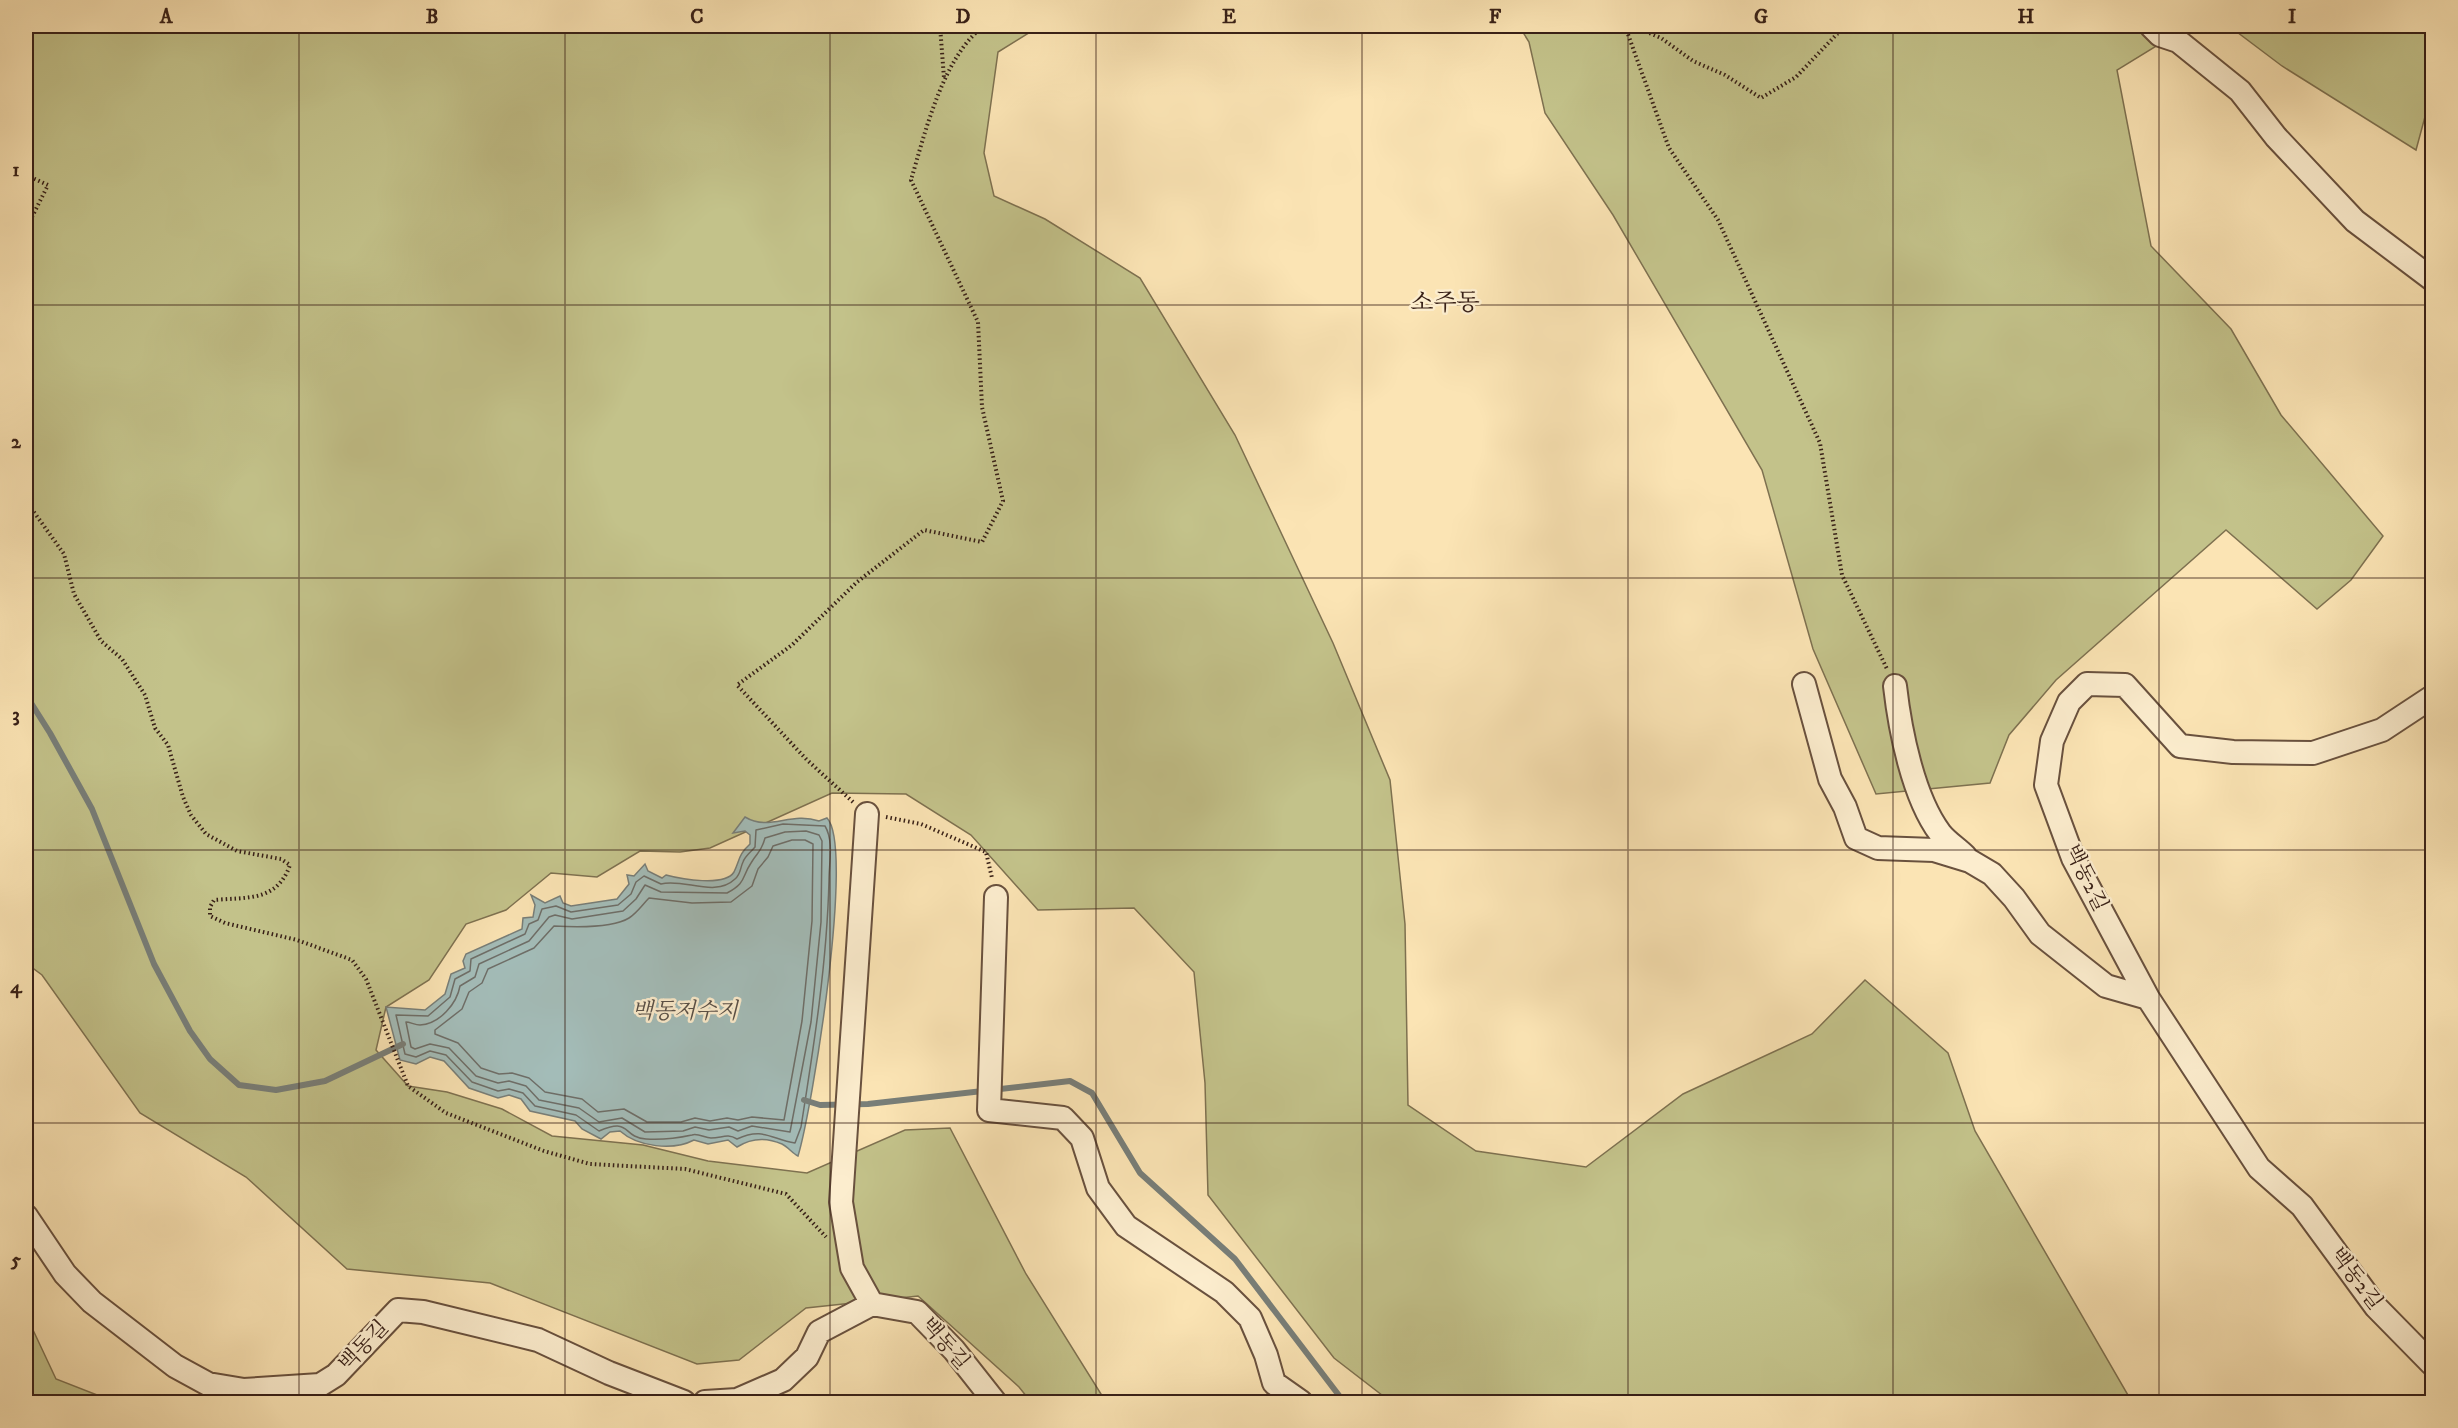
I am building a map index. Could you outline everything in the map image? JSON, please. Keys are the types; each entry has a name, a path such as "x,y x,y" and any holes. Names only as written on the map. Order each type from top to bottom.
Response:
{"street":[{"path":"2151,26 2160,35 2178,41 2240,91 2276,137 2355,221 2433,279"},
{"path":"1804,684 1830,779 1845,807 1856,838 1878,848 1934,850 1970,861"},
{"name":"백동2길","path":"2433,697 2382,730 2313,753 2233,752 2180,746 2125,685 2087,684 2069,702 2052,741 2046,785 2073,858 2148,998 2259,1168 2302,1206 2376,1307 2433,1364"},
{"path":"1895,686 1904,738 1927,810 1941,834 1970,861 1992,874 2014,898 2040,934 2106,987 2148,998"},
{"path":"705,1402 736,1401 783,1380 807,1358 819,1332 872,1304 852,1268 841,1202 867,814"},
{"path":"996,897 988,1074 989,1110 1063,1118 1082,1138 1098,1188 1126,1226 1224,1292 1250,1318 1266,1355 1274,1383 1301,1402"},
{"name":"백동길","path":"26,1216 65,1274 92,1302 175,1366 208,1384 244,1390 320,1385 336,1375 398,1310 423,1312 538,1340 609,1373 684,1402"},
{"name":"백동길","path":"872,1304 917,1312 954,1350 995,1402"}],"path":[{"path":"940,26 944,79"},
{"path":"984,26 976,32 944,79 911,180 978,322 982,407 1003,501 982,542 924,530 857,582 792,645 737,685 807,760 867,814 921,824 986,852 996,897"},
{"path":"1624,26 1669,148 1718,220 1820,443 1842,575 1895,686"},
{"path":"1633,26 1661,38 1694,61 1725,75 1761,98 1796,76 1837,34 1854,26"},
{"path":"26,175 48,185 27,227 26,262"},
{"path":"26,501 64,554 74,594 101,641 122,659 145,695 155,728 168,746 176,778 191,815 206,834 237,851 280,859 290,865 286,878 270,894 214,900 210,907 210,916 225,923 297,940 352,960 366,979 408,1086 446,1113 544,1151 590,1164 685,1169 786,1194 831,1242"}],"shaded area":[{"path":"26,26 1040,26 998,52 984,153 994,196 1045,219 1140,278 1235,435 1333,643 1390,780 1405,924 1408,1105 1476,1151 1586,1167 1683,1094 1812,1034 1865,980 1948,1053 1975,1131 2132,1402 1391,1402 1334,1358 1208,1195 1205,1083 1194,972 1134,908 1038,910 971,835 906,794 832,793 710,848 680,852 640,851 597,877 551,873 506,910 466,924 429,980 386,1007 376,1050 408,1086 447,1092 502,1109 552,1136 643,1145 708,1161 807,1173 905,1130 950,1128 1026,1274 1106,1402 1031,1402 1019,1387 918,1296 806,1308 739,1360 697,1364 490,1283 347,1269 246,1177 140,1113 42,975 26,963"},
{"path":"1519,26 2189,26 2117,70 2151,246 2231,329 2281,415 2383,536 2351,580 2317,609 2226,530 2056,680 2009,735 1990,783 1876,794 1813,649 1762,470 1613,215 1545,113 1529,42"},
{"path":"2229,26 2432,26 2432,91 2416,150 2282,66"},
{"path":"26,1315 56,1379 115,1402 26,1402"}],"water":[{"name":"백동저수지","path":"745,817 763,823 799,818 819,821 827,818 834,839 836,877 834,926 828,981 821,1036 798,1156 782,1144 770,1140 753,1140 737,1147 728,1140 708,1144 694,1140 676,1145 656,1146 636,1141 620,1131 610,1132 601,1139 582,1129 575,1121 530,1111 521,1099 509,1095 498,1098 469,1088 444,1061 430,1057 416,1064 400,1060 386,1007 425,1010 445,994 451,974 465,968 463,961 466,954 522,929 523,918 533,917 535,905 531,895 545,903 560,896 563,903 571,906 617,899 629,884 627,875 634,876 645,864 648,871 662,878 666,875 712,881 729,877 750,844 750,835 745,831 733,833"}],"waterway":[{"path":"26,695 92,809 154,964 190,1031 210,1059 239,1085 276,1090 325,1081 403,1044"},
{"path":"804,1100 820,1105 868,1104 1070,1081 1092,1093 1140,1173 1235,1259 1344,1402"}],"district":[{"name":"소주동","path":"1445,303"}]}
